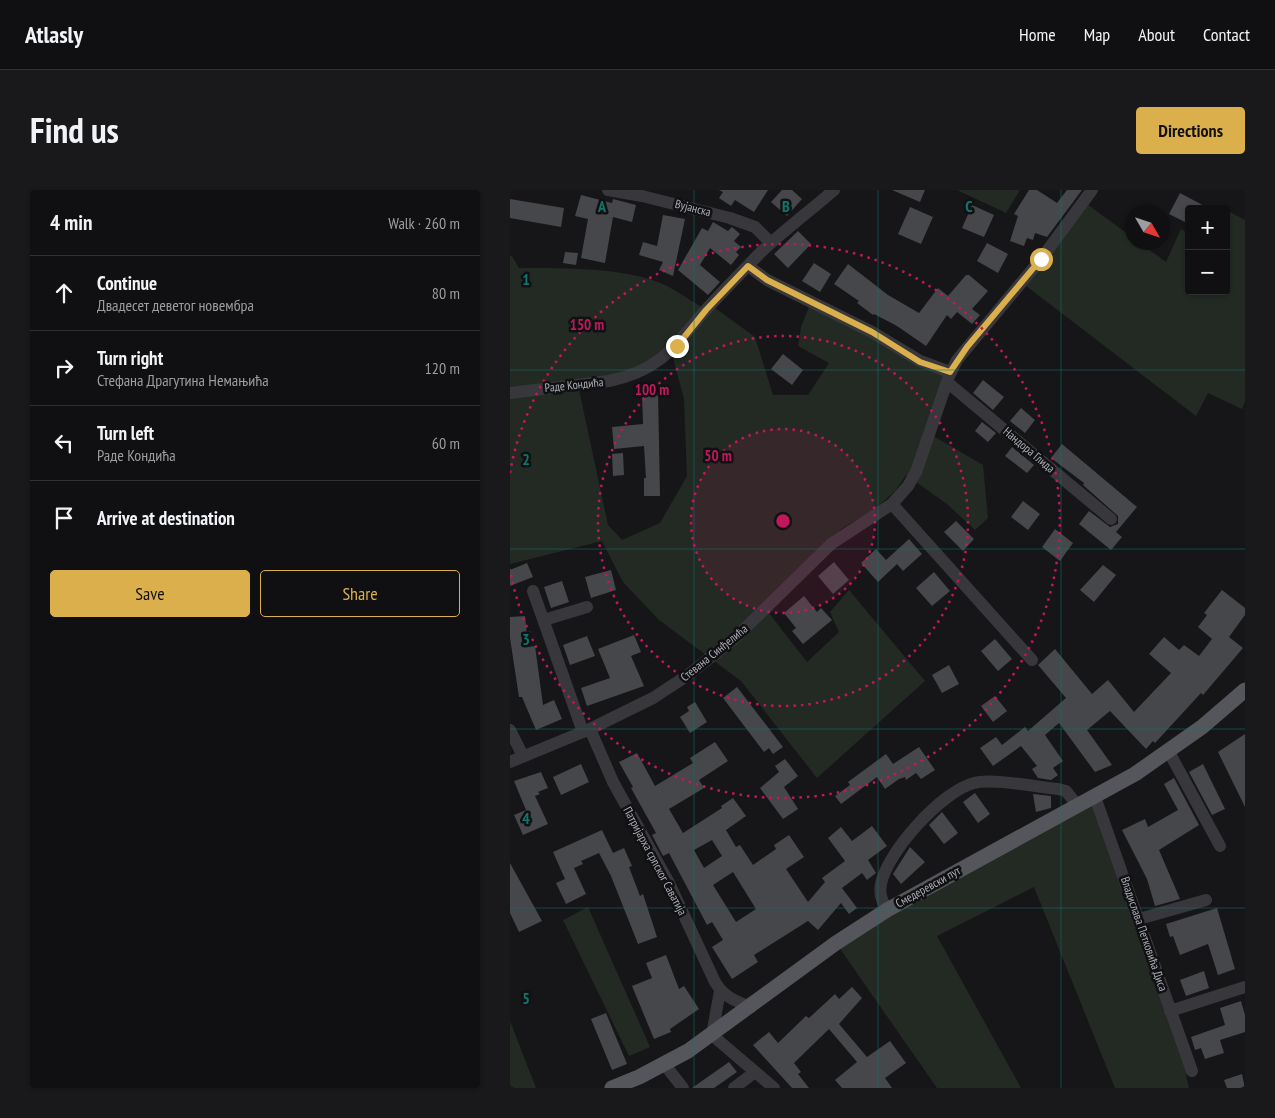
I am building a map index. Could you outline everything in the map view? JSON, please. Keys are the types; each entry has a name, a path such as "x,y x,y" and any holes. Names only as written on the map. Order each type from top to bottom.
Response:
{"main road":[{"name":"Смедеревски пут","path":"612,1088 665,1064 712,1035 836,943 886,910 1096,797 1169,752 1245,690"}],"street":[{"name":"Вујанска","path":"608,190 642,196 755,226 771,243"},
{"name":"Раде Кондића","path":"510,393 609,381 629,376 653,365 670,352 771,243 834,190"},
{"name":"Стевана Синђелића","path":"510,762 586,731 653,698 688,675 736,638 831,544 892,504 908,486 916,472 948,377 957,360 1041,259 1092,190"},
{"path":"748,266 767,280 872,332 948,377"},
{"name":"Нандора Глида","path":"948,377 1111,519"},
{"path":"892,504 1032,660"},
{"name":"Патријарха српског Саватија","path":"533,591 586,731 612,782 669,883 720,991"},
{"path":"544,620 587,607"},
{"path":"510,730 523,756"},
{"path":"1169,752 1220,846"},
{"path":"886,910 880,891 884,874 905,840 918,824 945,798 955,792 974,782 1058,789 1066,791 1078,806"},
{"name":"Владислава Петковића Диса","path":"1096,797 1192,1071"},
{"path":"1139,919 1206,900"},
{"path":"1170,1011 1245,987"},
{"path":"751,1007 734,1001 720,991 712,1035 774,1088"},
{"path":"665,1064 683,1088"},
{"path":"734,1088 754,1072"}],"shaded area":[{"path":"957,190 1020,190 1006,213"},
{"path":"1084,202 1125,232 1125,250 1150,250 1166,262 1181,229 1185,232 1185,295 1230,295 1230,212 1245,220 1245,402 1242,409 1208,393 1196,416 1021,282"},
{"path":"510,256 512,256 519,268 595,270 634,275 667,286 706,310 635,374 578,385 608,525 622,540 660,523 687,476 684,399 673,358 715,308 755,337 773,395 808,395 829,363 798,346 801,327 811,302 950,372 930,434 983,465 988,518 975,530 947,504 906,475 895,491 875,509 841,529 831,544 765,608 807,662 839,632 830,612 849,590 925,681 817,778 741,681 659,620 623,582 602,541 510,564"},
{"path":"1095,797 1192,1071 1186,1075 1189,1088 1115,1088 1034,887 937,936 1021,1088 937,1088 836,943"},
{"path":"588,907 650,1047 629,1056 563,920"},
{"path":"510,1021 536,1088 510,1088"}],"building":[{"path":"719,190 768,190 754,212 735,200 731,206 719,198 723,192"},
{"path":"782,190 792,190 802,199 787,216 771,202"},
{"path":"892,190 925,190 920,202"},
{"path":"1029,190 1037,190 1057,203 1067,190 1082,190 1047,237 1035,233 1033,240 1027,238 1024,246 1010,241 1018,216 1014,214"},
{"path":"1180,193 1202,205 1185,205 1185,222 1170,214"},
{"path":"581,195 612,203 613,199 636,205 632,222 613,217 605,263 581,258 588,219 575,216"},
{"path":"510,199 564,208 561,227 510,218"},
{"path":"972,205 994,215 984,237 962,228"},
{"path":"910,207 933,217 921,244 898,234"},
{"path":"663,215 685,219 673,276 659,270 663,262 639,255 643,242 657,246"},
{"path":"713,222 728,231 732,227 740,234 734,241 741,247 736,252 739,255 731,265 710,248 700,265 720,282 708,295 678,270 702,228 708,231"},
{"path":"798,231 811,244 788,268 774,254"},
{"path":"987,243 1008,254 998,273 977,261"},
{"path":"565,252 578,253 576,265 563,263"},
{"path":"814,263 831,274 820,292 802,281"},
{"path":"848,264 888,295 919,313 938,288 948,296 966,275 969,275 988,291 972,309 980,315 972,324 957,312 951,319 947,315 926,346 897,326 873,315 857,303 859,301 834,284"},
{"path":"783,354 803,370 792,385 771,369"},
{"path":"983,380 1004,397 993,410 973,393"},
{"path":"658,392 660,496 644,496 644,478 646,478 644,446 614,449 612,427 643,424 642,393"},
{"path":"1021,408 1035,420 1025,433 1010,421"},
{"path":"982,422 996,433 988,442 975,431"},
{"path":"1062,444 1137,507 1116,532 1122,537 1111,550 1079,524 1089,511 1110,527 1118,524 1118,516 1083,485 1084,483 1051,458"},
{"path":"1012,447 1034,465 1027,473 1005,456"},
{"path":"623,453 624,475 613,476 612,454"},
{"path":"1023,501 1040,514 1028,530 1011,517"},
{"path":"956,521 974,539 963,551 944,532"},
{"path":"1055,529 1073,543 1060,561 1042,547"},
{"path":"909,539 922,554 903,571 897,564 878,582 861,563 876,549 886,560"},
{"path":"834,562 849,580 833,594 818,576"},
{"path":"527,563 533,577 510,586 510,570"},
{"path":"1103,565 1116,575 1094,602 1080,590"},
{"path":"611,570 616,590 591,598 585,577"},
{"path":"934,572 950,591 932,606 916,588"},
{"path":"562,581 569,602 551,608 544,587"},
{"path":"1222,590 1245,608 1245,615 1229,637 1243,648 1203,695 1201,693 1155,743 1153,741 1146,749 1110,711 1087,730 1112,765 1095,772 1059,723 1045,735 1063,761 1053,768 1058,775 1051,780 1038,778 1032,769 1037,766 1021,746 993,766 980,748 996,737 1002,745 1025,727 1028,731 1066,698 1038,665 1055,649 1092,694 1108,680 1134,712 1171,673 1149,654 1164,637 1179,650 1184,645 1199,656 1212,639 1198,627 1207,615 1204,613"},
{"path":"804,596 817,612 821,608 832,620 803,644 792,631 796,628 784,613"},
{"path":"525,616 528,647 535,646 543,705 554,700 562,719 536,730 522,697 519,697 510,638 510,617"},
{"path":"634,635 641,652 631,656 644,686 587,706 581,688 610,678 598,649"},
{"path":"587,636 595,656 570,665 563,645"},
{"path":"995,639 1012,659 998,671 981,651"},
{"path":"949,665 959,684 942,693 932,675"},
{"path":"737,687 783,747 773,754 769,748 764,752 723,698"},
{"path":"995,696 1007,711 993,722 981,706"},
{"path":"695,702 707,722 690,733 680,717 689,711 687,707"},
{"path":"1245,734 1245,807 1218,752"},
{"path":"715,742 728,761 699,780 704,788 669,809 683,833 722,808 721,806 733,798 746,816 726,830 736,847 740,845 753,865 776,849 774,845 789,835 804,857 786,869 808,902 825,882 822,878 845,861 828,838 841,827 852,841 872,826 887,846 868,860 876,873 867,880 862,873 842,888 857,908 849,914 841,903 818,930 808,921 754,955 758,962 732,979 712,947 723,940 712,922 707,925 669,853 663,856 652,835 656,833 619,762 637,753 655,786 693,763 690,758","holes":["712,840 722,856 704,868 694,850","733,872 756,909 736,922 713,885"]},
{"path":"919,747 935,770 921,779 916,773 906,780 905,777 899,779 885,789 877,777 841,804 835,796 850,785 848,782 886,754 893,764"},
{"path":"785,759 798,776 784,787 798,809 783,819 760,788 779,772 775,766"},
{"path":"581,764 589,782 561,795 553,777"},
{"path":"1203,764 1225,809 1212,815 1189,772"},
{"path":"541,772 548,788 538,792 540,794 535,796 548,824 523,835 514,815 526,810 514,781"},
{"path":"1174,778 1199,825 1159,850 1180,899 1155,906 1147,879 1122,830 1145,819 1148,827 1178,810 1164,784"},
{"path":"975,793 990,814 978,823 963,802"},
{"path":"1033,794 1051,796 1051,808 1036,812"},
{"path":"942,812 958,833 944,844 929,825"},
{"path":"602,830 613,853 624,848 632,866 629,867 640,896 643,894 657,937 638,944 611,876 599,853 581,861 583,864 574,868 586,894 566,904 556,883 565,879 553,852"},
{"path":"910,847 925,862 901,884 893,874"},
{"path":"510,863 542,921 519,932 510,913"},
{"path":"1217,908 1235,969 1218,975 1208,944 1180,955 1173,936 1170,937 1166,924"},
{"path":"666,955 679,989 684,986 699,1009 670,1029 671,1032 654,1039 632,986 652,978 646,963"},
{"path":"1204,971 1209,988 1186,996 1180,980"},
{"path":"852,987 862,998 839,1024 867,1057 890,1041 906,1063 885,1078 892,1088 842,1088 835,1080 857,1062 829,1029 794,1063 801,1072 798,1074 809,1088 792,1088 753,1045 769,1032 778,1043 806,1016 809,1018 835,994 839,999"},
{"path":"1241,1001 1245,1015 1245,1032 1220,1040 1224,1053 1205,1059 1201,1048 1195,1050 1191,1037 1225,1025 1220,1008"},
{"path":"606,1013 627,1064 612,1070 591,1019"},
{"path":"729,1062 737,1072 714,1088 692,1088"},
{"path":"1242,1074 1245,1088 1227,1088 1224,1080"}],"route":[{"path":"677,346 706,310 748,266 767,280 872,332 920,362 950,372 967,347 1041,259"}]}
